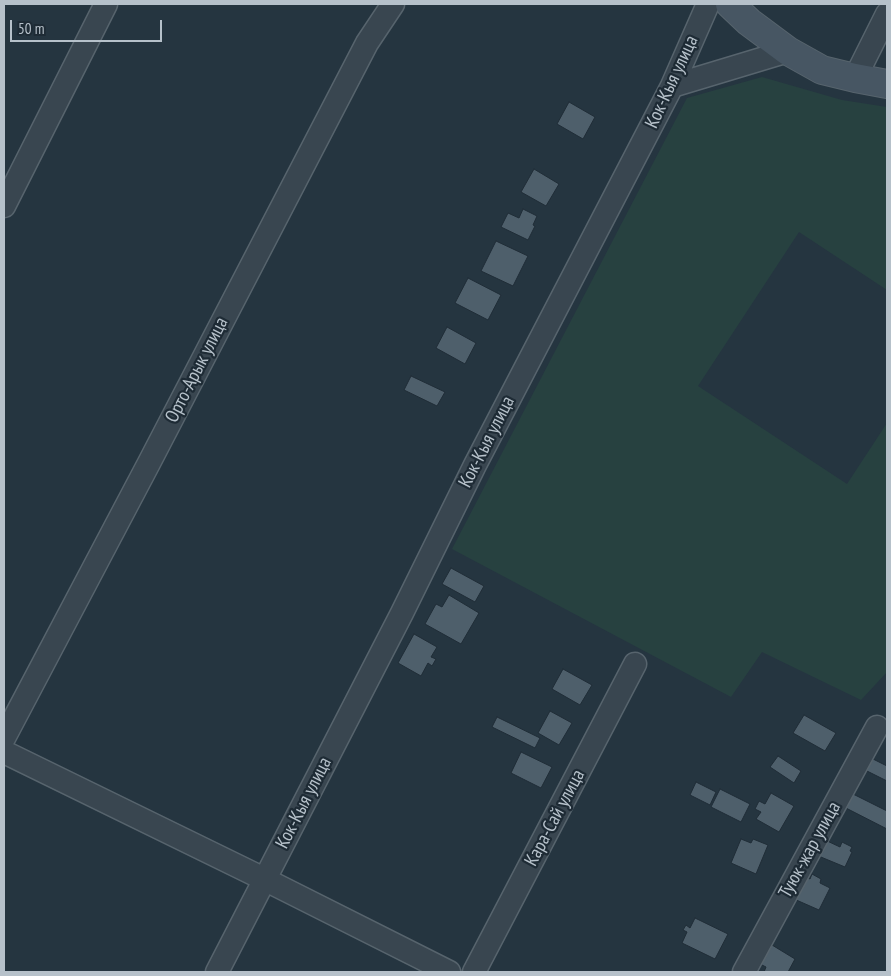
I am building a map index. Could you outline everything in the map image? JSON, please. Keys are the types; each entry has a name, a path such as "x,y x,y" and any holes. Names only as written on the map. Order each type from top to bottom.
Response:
{"street":[{"path":"4,206 106,4"},
{"name":"Орто-Арык улица","path":"4,738 367,43 394,4"},
{"name":"Кок-Кыя улица","path":"217,972 402,613 480,456 672,86 708,4"},
{"path":"730,4 749,22 788,51 822,70 887,84"},
{"path":"855,78 887,14"},
{"path":"672,86 788,51"},
{"name":"Кара-Сай улица","path":"474,972 635,664"},
{"name":"Туюк-жар улица","path":"744,972 877,727"},
{"path":"4,752 449,972"}],"green space":[{"path":"762,77 842,100 887,107 887,290 799,232 698,386 847,484 887,423 887,672 861,700 762,652 731,697 452,549 687,98"}],"building":[{"path":"569,102 595,117 583,139 557,124"},
{"path":"534,169 559,184 546,206 521,192"},
{"path":"523,209 537,216 533,225 535,226 528,240 501,227 508,213 519,218"},
{"path":"496,241 528,256 513,286 481,271"},
{"path":"468,278 501,295 488,320 455,303"},
{"path":"447,327 476,343 465,364 436,348"},
{"path":"411,376 445,392 437,406 404,390"},
{"path":"451,568 484,586 475,602 442,584"},
{"path":"449,595 479,613 461,644 425,624 436,604 442,607"},
{"path":"414,634 437,647 431,657 436,659 432,666 428,663 421,676 398,663"},
{"path":"563,669 592,685 580,705 552,689"},
{"path":"550,711 572,723 559,745 538,733"},
{"path":"804,715 836,733 825,751 793,733"},
{"path":"497,717 540,738 535,748 492,727"},
{"path":"521,752 552,767 541,788 511,773"},
{"path":"778,756 801,771 794,783 770,767"},
{"path":"869,757 887,766 887,781 863,769"},
{"path":"696,782 716,792 710,805 690,795"},
{"path":"720,789 750,804 741,822 711,807"},
{"path":"849,792 887,811 887,829 842,806"},
{"path":"771,793 794,806 779,832 756,819 761,812 755,809 759,801 765,804"},
{"path":"741,839 751,843 753,839 768,845 756,874 731,863"},
{"path":"823,839 840,847 842,842 852,847 850,851 852,852 845,867 816,855"},
{"path":"812,874 821,879 820,883 830,888 819,910 794,899 804,876 810,879"},
{"path":"695,918 728,934 715,959 682,943 687,932 683,930 686,925 690,928"},
{"path":"772,945 795,959 788,972 764,972 766,967 760,964"}]}
